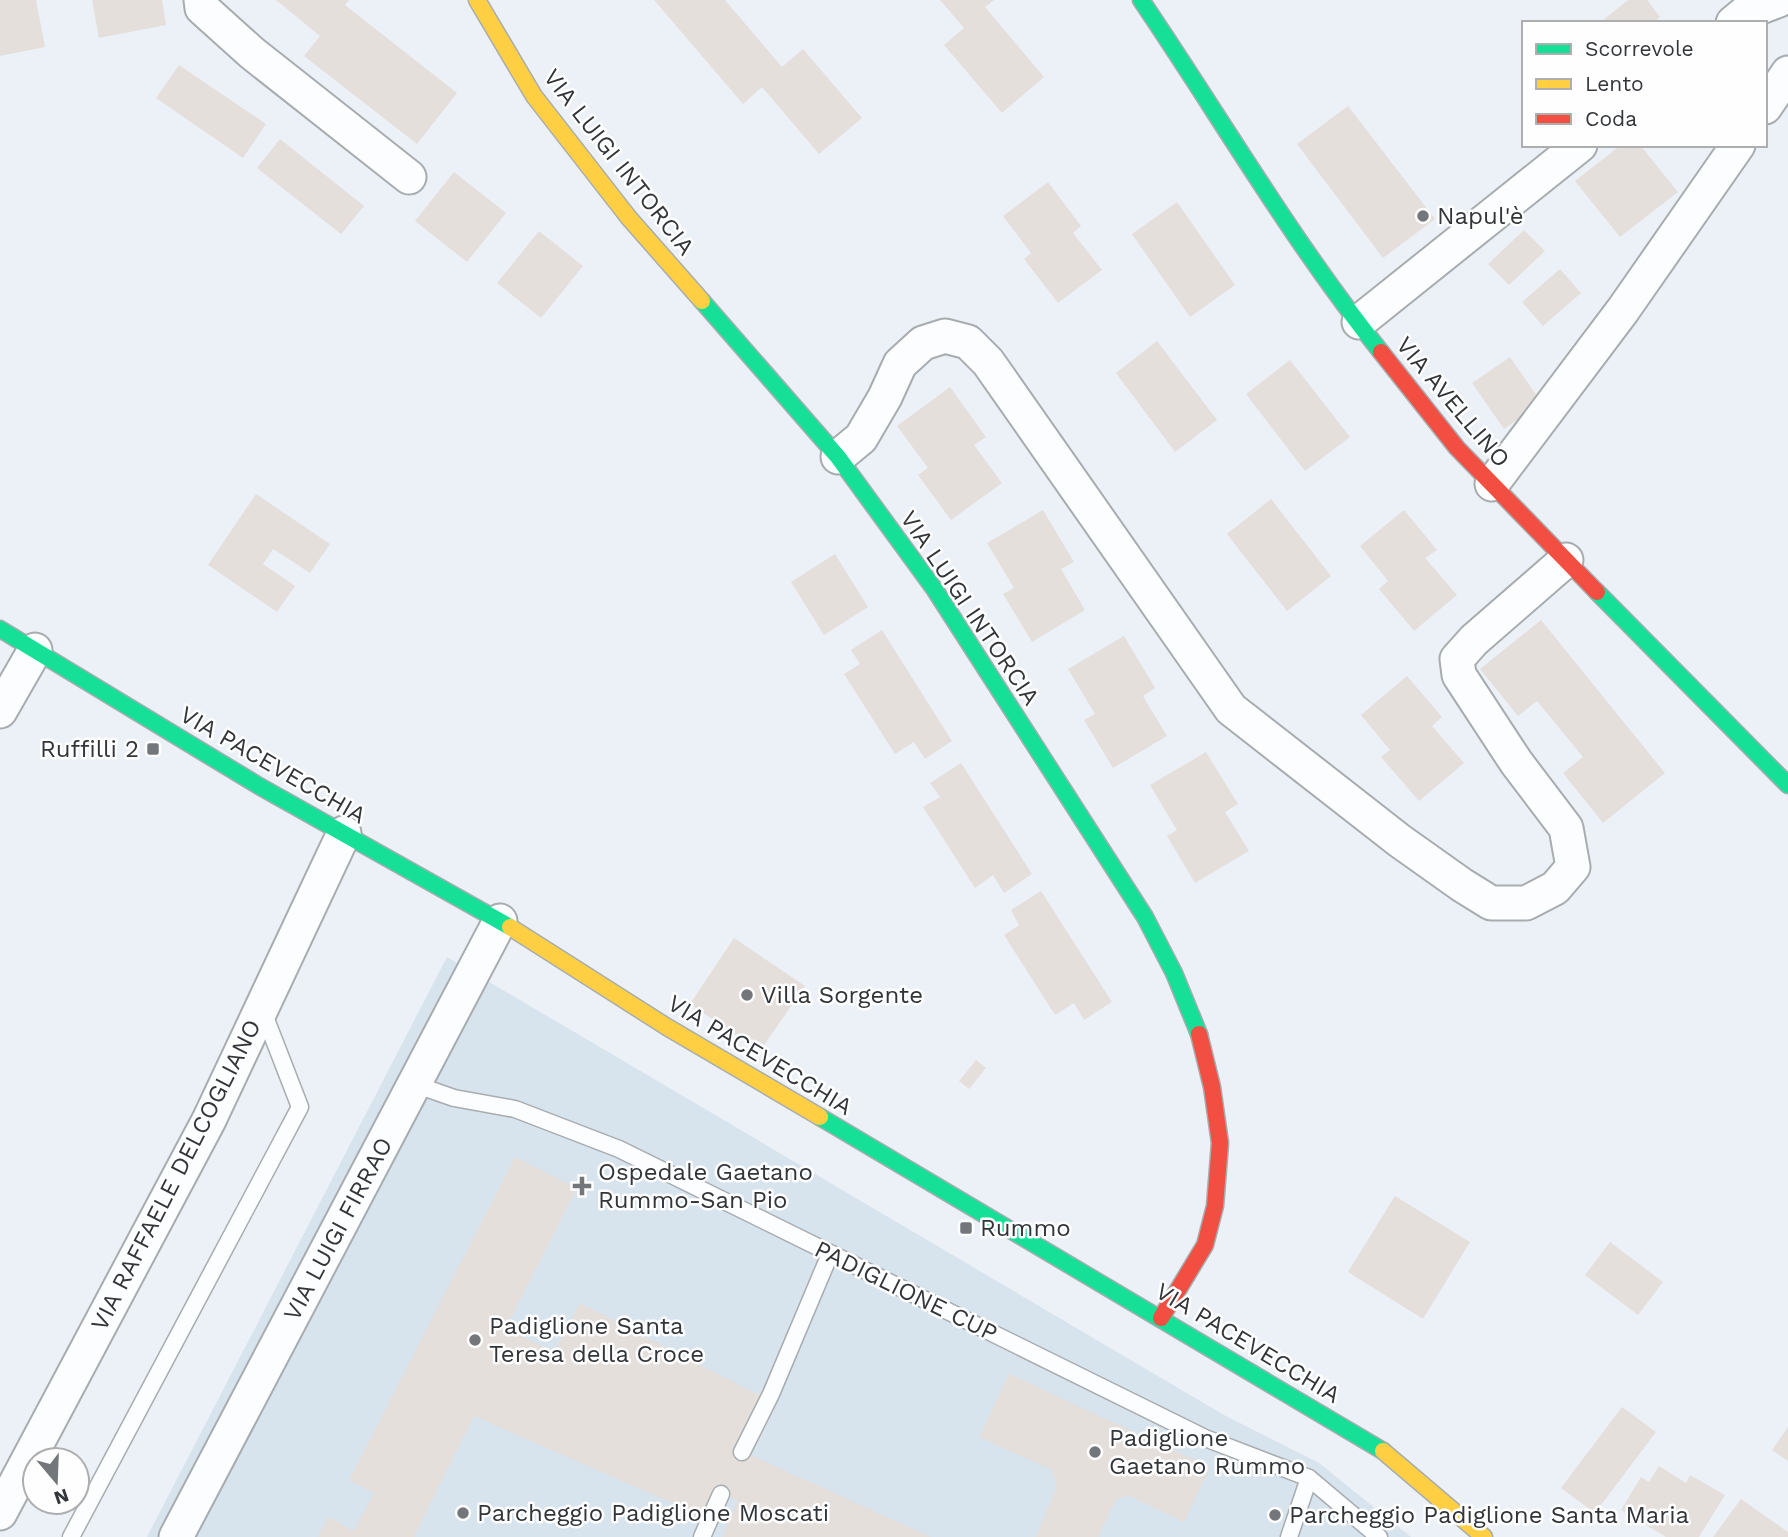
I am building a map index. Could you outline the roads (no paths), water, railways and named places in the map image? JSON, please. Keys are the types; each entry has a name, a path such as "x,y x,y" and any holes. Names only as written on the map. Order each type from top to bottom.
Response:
{"street":[{"path":"201,0 202,8 252,53 409,177"},
{"name":"VIA LUIGI INTORCIA","path":"477,0 534,96 629,218 838,457 935,590 1145,917 1174,973 1198,1031 1212,1087 1220,1143 1215,1206 1205,1245 1161,1318"},
{"name":"VIA AVELLINO","path":"1141,0 1198,84 1269,199 1359,322 1457,448 1788,785"},
{"path":"1735,21 1745,13 1779,0"},
{"path":"1767,104 1788,73"},
{"path":"1359,322 1578,147"},
{"path":"1492,484 1623,310 1737,147"},
{"path":"838,457 861,438 885,397 900,364 923,343 945,336 968,342 988,362 1231,709 1400,841 1491,902 1526,903 1555,888 1573,867 1566,828 1516,762 1459,675 1457,659 1474,640 1566,560"},
{"name":"VIA PACEVECCHIA","path":"0,629 259,786 500,921 667,1027 1377,1446 1484,1537"},
{"path":"0,711 35,650"},
{"name":"VIA RAFFAELE DELCOGLIANO","path":"0,1513 209,1120 344,834"},
{"name":"VIA LUIGI FIRRAO","path":"176,1537 500,921"}],"lane":[{"path":"71,1537 300,1107 262,1007"},
{"name":"PADIGLIONE CUP","path":"414,1084 454,1098 515,1109 619,1149 1205,1438 1309,1478 1379,1537"},
{"path":"742,1452 771,1394 830,1254"},
{"path":"1289,1537 1309,1478"},
{"path":"702,1537 721,1494"}],"place":[{"name":"Napul'è","path":"1423,216"},
{"name":"Ruffilli 2","path":"153,749"},
{"name":"Villa Sorgente","path":"747,995"},
{"name":"Ospedale Gaetano Rummo-San Pio","path":"582,1186"},
{"name":"Rummo","path":"966,1228"},
{"name":"Padiglione Santa Teresa della Croce","path":"475,1340"},
{"name":"Padiglione Gaetano Rummo","path":"1095,1452"},
{"name":"Parcheggio Padiglione Moscati","path":"463,1513"},
{"name":"Parcheggio Padiglione Santa Maria","path":"1275,1515"}]}
